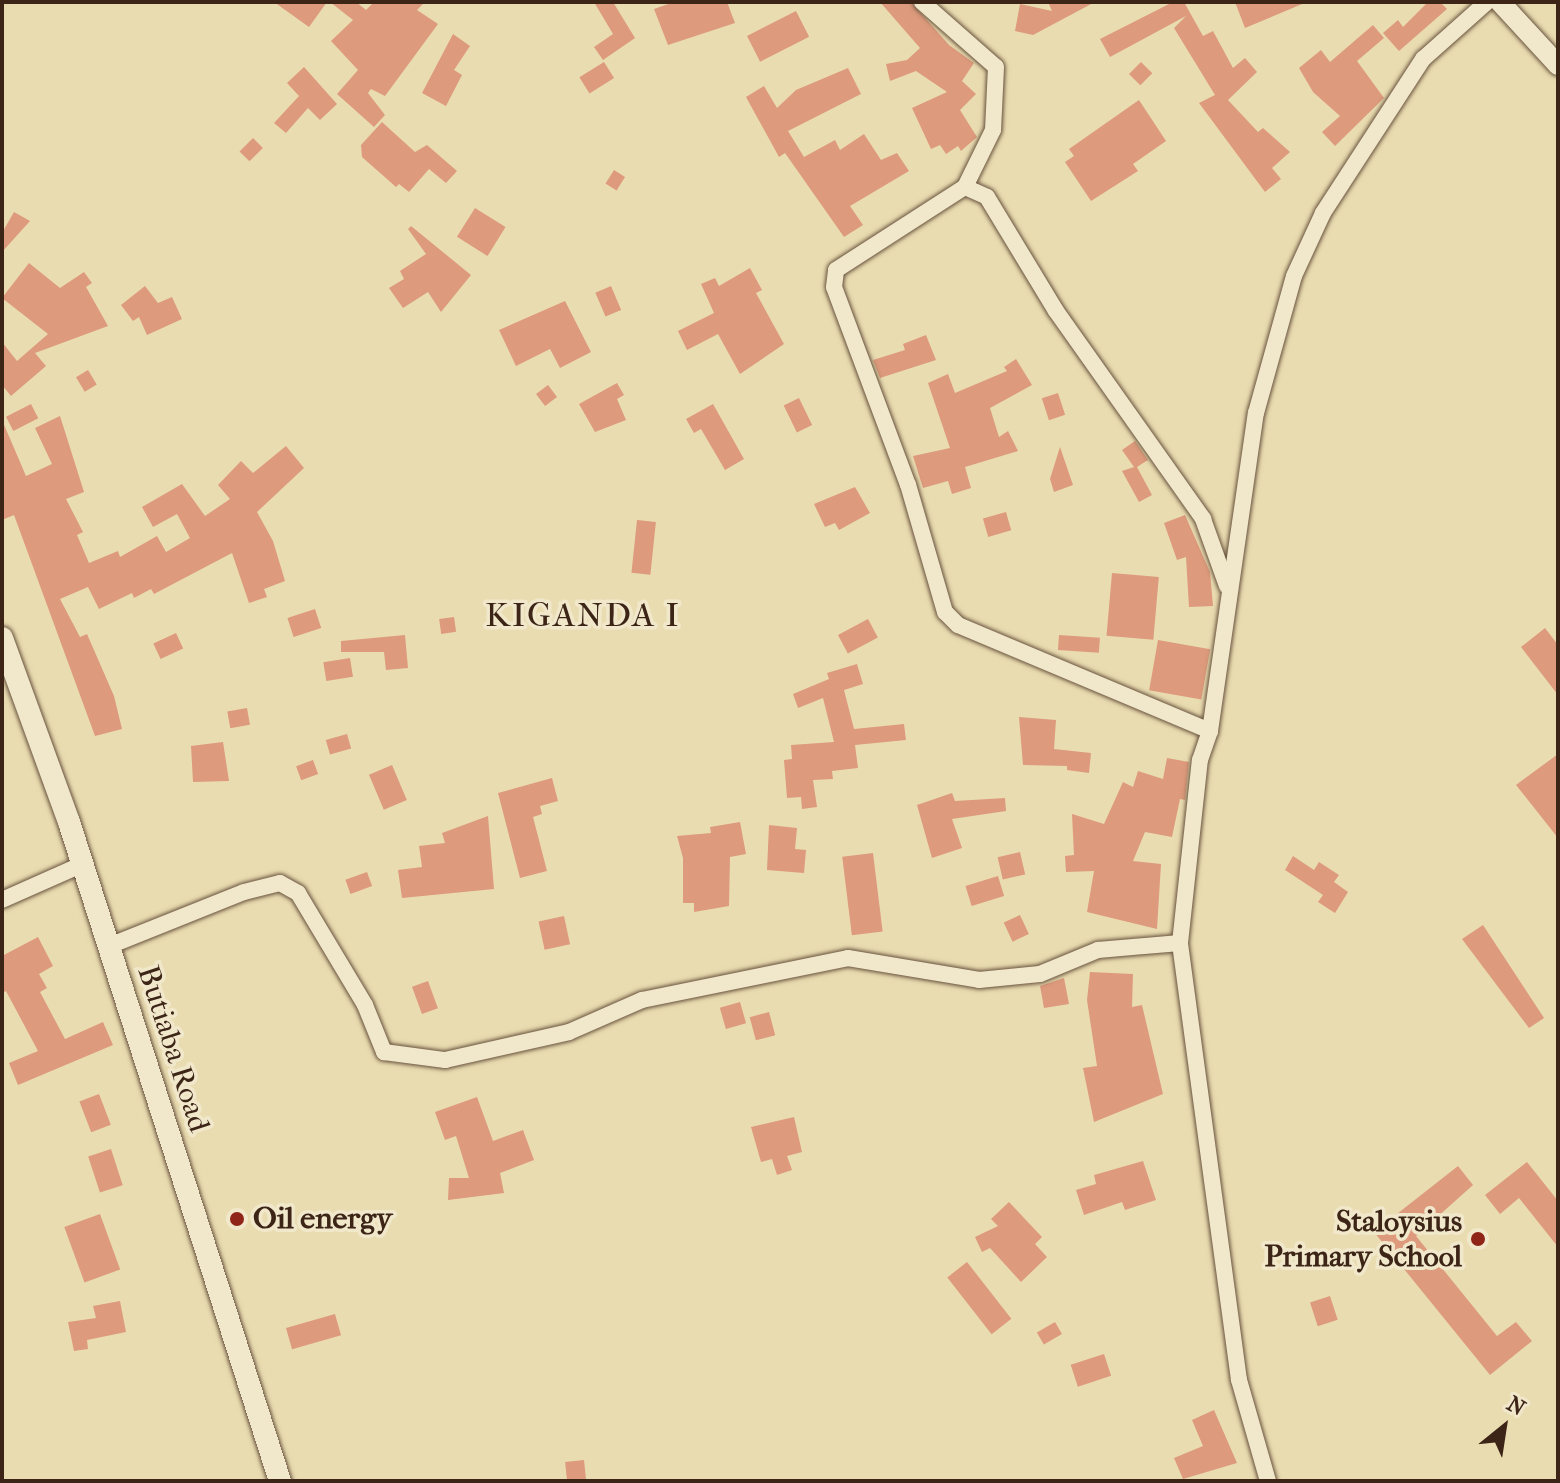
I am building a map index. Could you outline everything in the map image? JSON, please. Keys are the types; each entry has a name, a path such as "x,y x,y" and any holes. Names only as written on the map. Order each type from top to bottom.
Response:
{"main road":[{"name":"Butiaba Road","path":"2,638 109,946 280,1481"}],"street":[{"path":"922,2 996,67 993,130 965,187 844,260 836,270 834,287 908,485 936,594 958,625 1210,731"},
{"path":"1268,1481 1239,1380 1180,943 1200,760 1210,731 1227,588 1256,413 1294,276 1323,213 1423,59 1487,2"},
{"path":"1500,2 1558,65"},
{"path":"965,187 987,197 1056,311 1203,519 1227,588"},
{"path":"2,900 81,865"},
{"path":"109,946 244,892 280,883 298,893 365,1005 384,1052 445,1060 569,1032 642,1000 848,958 979,980 1040,974 1098,950 1180,943"}],"building":[{"path":"274,2 327,2 309,27"},
{"path":"330,2 356,2 366,10 374,2 425,2 417,10 438,24 385,96 371,89 368,93 385,115 374,127 337,94 358,70 331,41 353,20"},
{"path":"594,2 613,2 635,38 603,60 594,47 613,34"},
{"path":"674,2 727,2 735,23 668,45 654,9"},
{"path":"880,2 911,2 949,45 974,63 962,81 976,94 960,110 977,137 961,151 958,146 946,154 940,145 931,149 912,108 947,92 916,71 890,81 886,64 907,60 920,48"},
{"path":"1048,2 1095,2 1033,35 1015,31 1020,4 1052,11"},
{"path":"1173,2 1184,2 1203,36 1213,31 1233,68 1245,58 1257,72 1228,100 1258,132 1263,128 1290,152 1272,168 1281,179 1265,192 1199,103 1215,95 1174,28 1186,16 1110,57 1100,39"},
{"path":"1235,2 1307,2 1245,28"},
{"path":"1428,2 1440,2 1447,9 1399,51 1383,33 1398,20 1403,27"},
{"path":"796,11 809,37 760,62 747,36"},
{"path":"1373,25 1384,38 1357,61 1384,98 1335,146 1322,132 1340,116 1313,92 1299,68 1321,50 1330,62"},
{"path":"453,34 470,46 454,70 462,75 446,106 422,93"},
{"path":"604,62 614,78 589,93 579,77"},
{"path":"1141,62 1152,73 1140,85 1129,74"},
{"path":"304,67 337,104 320,120 308,108 286,133 274,123 299,96 287,83"},
{"path":"848,68 861,94 788,131 804,157 835,140 840,150 864,134 881,160 897,153 909,171 850,206 863,225 844,237 785,153 779,157 746,97 764,86 777,108 796,90"},
{"path":"1139,100 1166,141 1133,164 1138,171 1091,201 1065,162 1074,156 1069,149"},
{"path":"382,122 415,152 427,145 457,171 446,183 429,169 409,192 399,184 396,187 362,157 361,145"},
{"path":"253,138 263,148 249,161 240,151"},
{"path":"614,170 625,177 617,190 606,184"},
{"path":"475,208 506,227 488,256 457,237"},
{"path":"14,212 30,221 2,252 2,233"},
{"path":"411,226 471,275 441,312 428,292 403,308 389,288 404,279 400,271 426,254 408,229"},
{"path":"29,263 60,288 84,272 92,283 86,287 108,326 35,353 46,366 11,396 2,385 2,342 17,361 48,334 2,298"},
{"path":"750,268 762,290 756,293 784,344 740,374 718,334 687,350 678,331 714,313 701,284 715,278 719,286"},
{"path":"145,286 158,303 172,297 182,319 147,335 139,317 133,321 121,305"},
{"path":"611,286 621,310 606,317 595,293"},
{"path":"565,301 591,352 560,368 550,349 516,366 499,330"},
{"path":"926,335 936,360 880,378 873,360 905,350 903,344"},
{"path":"1016,359 1032,385 990,408 999,437 1008,431 1018,451 965,467 971,488 952,494 948,481 923,488 913,456 950,448 928,383 948,374 955,393 1007,371 1004,367"},
{"path":"88,370 97,385 85,392 76,377"},
{"path":"617,383 624,395 617,399 626,420 595,432 579,404"},
{"path":"548,385 557,397 545,406 536,394"},
{"path":"1058,393 1065,415 1049,420 1042,398"},
{"path":"799,398 812,425 797,432 784,405"},
{"path":"31,404 38,418 13,431 6,417"},
{"path":"713,404 744,459 725,470 701,429 694,433 686,419"},
{"path":"60,416 84,492 66,499 83,532 77,535 89,563 118,551 120,557 157,536 166,552 190,538 177,514 153,527 142,507 182,484 205,516 230,499 218,485 241,461 253,473 286,446 304,468 257,512 273,541 285,581 264,589 267,597 249,603 232,553 154,594 151,589 134,598 132,593 99,609 88,587 60,599 80,637 87,634 114,696 122,729 95,736 14,515 2,520 2,420 26,476 52,464 35,428"},
{"path":"1135,441 1148,460 1137,467 1152,495 1139,502 1122,471 1134,467 1122,450"},
{"path":"1060,447 1073,485 1054,492 1050,479"},
{"path":"855,487 870,513 839,530 835,523 825,527 814,504"},
{"path":"1006,512 1011,530 988,537 983,519"},
{"path":"1185,515 1210,572 1213,606 1189,607 1186,557 1177,560 1164,523"},
{"path":"637,520 656,522 650,575 631,573"},
{"path":"1112,573 1159,577 1153,640 1107,636"},
{"path":"315,609 321,628 294,637 287,618"},
{"path":"454,617 456,632 441,634 439,619"},
{"path":"868,619 878,638 848,654 838,635"},
{"path":"1545,628 1558,645 1558,695 1521,647"},
{"path":"176,633 183,648 161,659 153,644"},
{"path":"405,635 408,668 386,670 384,652 341,652 341,641"},
{"path":"1059,635 1100,638 1099,653 1058,650"},
{"path":"1158,640 1210,649 1201,699 1149,690"},
{"path":"350,658 353,677 326,681 323,662"},
{"path":"857,664 863,684 844,690 854,729 904,724 906,740 855,745 858,768 832,771 833,779 813,780 817,807 802,809 801,797 787,798 784,760 792,759 791,745 834,742 823,698 798,708 793,694 829,679 827,673"},
{"path":"247,708 250,725 230,728 227,711"},
{"path":"1019,717 1056,720 1054,749 1091,753 1089,773 1067,770 1067,766 1023,765"},
{"path":"347,734 351,748 330,754 326,740"},
{"path":"223,742 229,781 193,782 191,746"},
{"path":"1558,754 1558,838 1516,785"},
{"path":"1167,758 1189,762 1185,800 1180,799 1172,837 1145,832 1133,861 1161,864 1157,929 1087,912 1094,871 1066,872 1065,856 1074,855 1072,814 1104,824 1123,782 1133,787 1138,771 1163,779"},
{"path":"313,760 318,774 301,780 296,766"},
{"path":"392,765 407,800 384,810 369,775"},
{"path":"552,778 558,801 540,806 542,814 533,817 547,871 520,878 498,793"},
{"path":"952,793 955,801 1005,798 1006,811 952,819 962,848 932,858 917,805"},
{"path":"488,816 494,889 402,898 398,870 422,867 419,846 445,843 442,833"},
{"path":"740,822 746,854 730,857 729,906 694,912 694,903 683,903 683,858 677,836 711,833 710,827"},
{"path":"769,825 797,828 795,849 806,850 804,873 767,870"},
{"path":"1020,852 1025,874 1003,880 998,857"},
{"path":"873,853 883,931 852,935 842,857"},
{"path":"1293,856 1314,870 1319,862 1339,875 1334,882 1348,892 1335,913 1318,902 1323,895 1285,870"},
{"path":"367,872 372,886 351,894 345,880"},
{"path":"998,876 1004,896 972,906 965,886"},
{"path":"1020,915 1029,934 1013,942 1004,923"},
{"path":"564,916 570,944 545,950 539,921"},
{"path":"1483,925 1544,1018 1529,1028 1462,939"},
{"path":"38,937 53,966 39,974 47,988 40,992 65,1039 103,1022 113,1045 18,1085 9,1063 38,1051 6,991 2,993 2,956"},
{"path":"1090,972 1133,974 1132,1007 1142,1005 1163,1094 1094,1122 1083,1068 1097,1066 1087,1000"},
{"path":"1064,978 1069,1004 1044,1008 1040,986"},
{"path":"428,981 438,1008 422,1014 412,987"},
{"path":"740,1002 746,1023 726,1029 720,1008"},
{"path":"769,1012 775,1035 756,1040 750,1017"},
{"path":"99,1094 111,1125 91,1132 79,1102"},
{"path":"477,1097 493,1141 523,1130 534,1160 500,1173 504,1193 448,1200 449,1178 469,1178 456,1136 445,1140 435,1112"},
{"path":"794,1117 802,1152 787,1156 792,1170 777,1175 772,1159 761,1162 751,1127"},
{"path":"111,1149 123,1185 100,1193 88,1156"},
{"path":"1143,1161 1156,1200 1125,1210 1122,1202 1084,1215 1076,1190 1096,1184 1094,1175"},
{"path":"1527,1162 1558,1201 1558,1247 1519,1198 1500,1214 1485,1195"},
{"path":"1458,1166 1473,1185 1416,1236 1497,1336 1516,1322 1532,1341 1490,1375 1374,1232"},
{"path":"1009,1202 1042,1237 1035,1244 1047,1257 1021,1282 990,1248 982,1252 975,1237 998,1226 991,1219"},
{"path":"100,1214 120,1269 84,1282 64,1227"},
{"path":"967,1262 1011,1319 992,1334 947,1277"},
{"path":"1330,1296 1338,1320 1318,1326 1310,1302"},
{"path":"120,1301 126,1332 87,1340 88,1349 74,1351 68,1322 96,1318 93,1306"},
{"path":"335,1314 341,1335 292,1349 286,1328"},
{"path":"1055,1322 1062,1334 1044,1345 1037,1332"},
{"path":"1104,1354 1111,1376 1078,1387 1071,1365"},
{"path":"1214,1410 1237,1463 1183,1479 1174,1458 1203,1446 1192,1420"},
{"path":"584,1460 586,1480 567,1481 565,1462"}],"place":[{"name":"Oil energy","path":"237,1219"},
{"name":"Staloysius Primary School","path":"1478,1239"}],"district":[{"name":"KIGANDA I","path":"583,616"}]}
